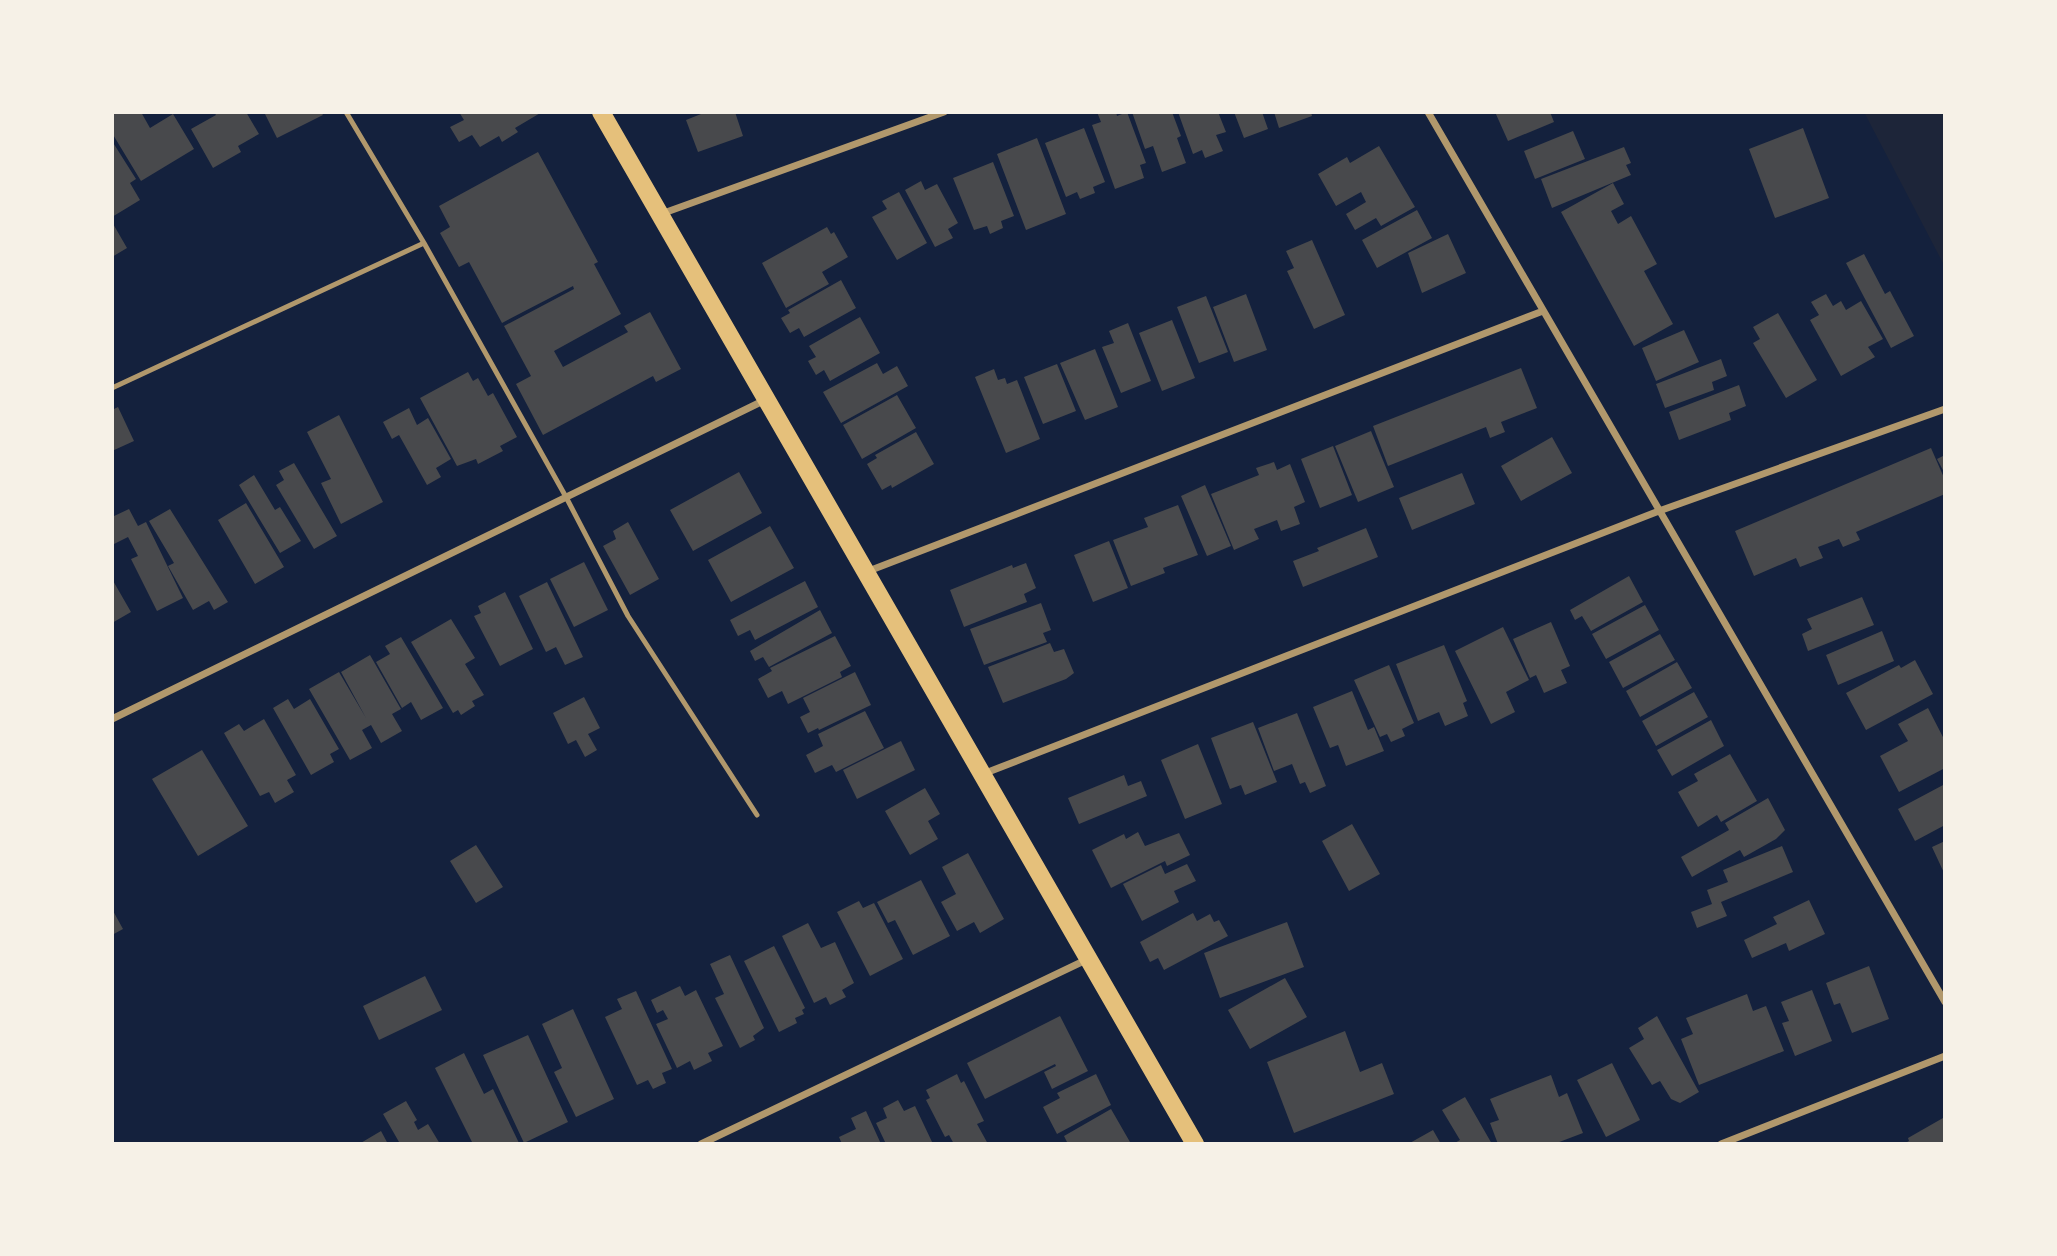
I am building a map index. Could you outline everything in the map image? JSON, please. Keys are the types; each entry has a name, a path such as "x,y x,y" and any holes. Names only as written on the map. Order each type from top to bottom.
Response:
{"main road":[{"path":"601,112 1195,1144"}],"street":[{"path":"660,215 944,112"},
{"path":"1427,112 1945,1002"},
{"path":"866,572 1543,311"},
{"path":"112,719 767,400"},
{"path":"982,774 1659,512 1945,409"},
{"path":"701,1144 1088,959"},
{"path":"1721,1144 1945,1056"}],"lane":[{"path":"346,112 424,243 566,498 628,616 757,815"},
{"path":"112,388 424,243"}],"shaded area":[{"path":"1864,112 1945,112 1945,267"}],"building":[{"path":"112,112 141,112 150,128 173,114 194,149 141,181 112,133"},
{"path":"214,112 246,112 259,134 238,146 241,152 213,168 191,129 216,115"},
{"path":"264,112 321,112 323,115 277,138"},
{"path":"459,112 542,112 515,128 518,132 502,142 499,136 480,147 472,135 459,142 450,127 464,120"},
{"path":"706,112 735,112 743,136 698,152 686,120"},
{"path":"1097,112 1116,112 1117,116 1127,112 1146,163 1140,165 1144,178 1115,189 1092,125 1101,122"},
{"path":"1132,112 1172,112 1181,136 1177,138 1186,163 1162,172 1153,146 1145,149"},
{"path":"1178,112 1218,112 1226,132 1216,135 1223,151 1205,158 1202,150 1193,154"},
{"path":"1234,112 1262,112 1268,129 1244,138"},
{"path":"1274,112 1311,112 1312,116 1279,128"},
{"path":"1495,112 1550,112 1554,122 1508,141"},
{"path":"1084,128 1105,182 1093,187 1095,193 1080,199 1077,192 1066,197 1045,143"},
{"path":"1803,128 1829,198 1775,218 1749,149"},
{"path":"1573,131 1585,159 1535,179 1524,151"},
{"path":"1037,138 1066,214 1026,230 997,154"},
{"path":"112,141 136,179 130,183 140,200 112,217"},
{"path":"1379,146 1415,207 1381,226 1376,218 1355,230 1346,214 1366,202 1361,192 1336,206 1318,174 1347,157 1350,163"},
{"path":"1624,147 1631,163 1626,165 1631,175 1552,208 1541,179"},
{"path":"538,152 598,262 594,264 621,314 554,351 563,367 628,332 624,326 650,312 681,369 656,382 653,376 543,435 516,384 531,376 504,326 574,289 573,286 502,323 469,262 459,267 440,233 450,227 439,206"},
{"path":"993,162 1014,216 1001,221 1003,228 990,234 987,226 974,230 953,178"},
{"path":"921,181 925,190 937,184 958,223 948,229 953,238 935,247 905,190"},
{"path":"1613,183 1624,204 1611,211 1618,224 1631,216 1657,264 1644,271 1673,324 1634,346 1561,212"},
{"path":"899,192 927,243 897,260 872,217 887,209 882,201"},
{"path":"1417,210 1432,238 1377,268 1362,240"},
{"path":"112,222 127,248 112,257"},
{"path":"827,227 831,234 834,232 848,257 822,272 829,284 786,308 762,263"},
{"path":"1448,234 1466,273 1422,293 1408,253"},
{"path":"1312,240 1345,315 1314,329 1287,271 1294,268 1286,251"},
{"path":"1864,254 1885,294 1890,291 1914,336 1891,348 1846,263"},
{"path":"841,280 856,308 804,337 799,328 790,333 781,318 790,313 788,310"},
{"path":"1246,294 1267,350 1234,362 1213,307"},
{"path":"1826,294 1833,306 1841,301 1846,310 1861,301 1883,339 1868,347 1875,357 1841,376 1810,320 1819,315 1811,302"},
{"path":"1206,296 1228,352 1199,363 1177,307"},
{"path":"1778,313 1817,380 1786,398 1753,343 1760,339 1753,327"},
{"path":"860,317 880,353 830,381 824,370 816,375 808,361 816,357 809,346"},
{"path":"1172,320 1195,378 1162,391 1139,333"},
{"path":"1128,323 1151,381 1121,393 1102,347 1114,343 1109,331"},
{"path":"1684,330 1699,362 1656,381 1642,348"},
{"path":"1095,349 1118,407 1085,420 1060,363"},
{"path":"1721,359 1727,376 1712,382 1714,390 1665,408 1656,384"},
{"path":"877,363 883,374 897,366 908,386 841,423 823,392"},
{"path":"1057,364 1076,411 1043,424 1024,377"},
{"path":"1521,368 1537,408 1501,422 1505,432 1490,438 1486,427 1388,466 1373,426"},
{"path":"994,369 998,380 1005,378 1007,384 1017,380 1040,439 1006,453 975,377"},
{"path":"468,372 473,381 478,378 488,396 493,393 517,437 500,446 503,451 478,464 476,459 457,466 420,398"},
{"path":"1739,385 1746,406 1729,413 1731,420 1679,440 1669,412"},
{"path":"897,395 916,428 862,459 843,425"},
{"path":"118,407 134,441 112,451 112,410"},
{"path":"409,408 417,425 428,418 451,459 436,468 441,477 427,485 399,435 392,439 383,422"},
{"path":"339,415 383,502 341,524 321,483 331,479 307,432"},
{"path":"1371,431 1394,487 1358,502 1335,446"},
{"path":"916,432 934,464 892,488 891,485 882,490 867,464 877,458 875,455"},
{"path":"1552,437 1572,473 1521,501 1501,466"},
{"path":"1333,446 1352,495 1320,508 1301,459"},
{"path":"1931,448 1945,480 1945,494 1856,532 1860,540 1843,547 1839,539 1818,547 1823,558 1800,567 1796,558 1754,576 1735,531"},
{"path":"1945,455 1945,474 1937,459"},
{"path":"1274,462 1277,470 1290,464 1305,502 1294,507 1300,524 1281,531 1277,520 1254,529 1259,539 1234,550 1211,494 1259,475 1256,468"},
{"path":"294,463 337,536 314,549 276,485 284,480 279,471"},
{"path":"739,472 762,513 693,551 670,510"},
{"path":"1462,473 1475,504 1412,530 1399,498"},
{"path":"254,475 275,510 280,507 301,541 280,553 239,485"},
{"path":"1205,485 1231,546 1207,556 1181,496"},
{"path":"246,503 284,567 255,584 218,520"},
{"path":"1178,505 1198,555 1163,568 1165,573 1131,586 1113,540 1148,527 1144,518"},
{"path":"129,509 138,526 146,522 183,598 157,611 131,559 138,556 128,537 112,545 112,517"},
{"path":"170,509 228,602 214,610 209,601 193,610 168,566 174,563 149,521"},
{"path":"628,522 659,579 630,595 603,546 616,539 613,531"},
{"path":"770,526 794,568 731,602 708,560"},
{"path":"1366,528 1378,557 1303,587 1293,561"},
{"path":"1109,541 1128,588 1093,602 1074,555"},
{"path":"584,562 608,610 574,627 550,579"},
{"path":"1026,563 1036,588 1024,594 1027,602 964,627 950,590 1012,565 1013,568"},
{"path":"1629,576 1643,602 1591,631 1582,616 1575,620 1570,610"},
{"path":"112,579 131,612 112,623"},
{"path":"805,581 818,607 755,640 750,630 738,636 730,620"},
{"path":"547,582 583,657 565,665 556,647 546,652 519,596"},
{"path":"505,592 533,649 500,666 474,616 481,613 478,606"},
{"path":"1862,597 1874,625 1808,651 1802,634 1812,629 1807,619"},
{"path":"1041,603 1051,630 1043,633 1047,642 984,665 970,629"},
{"path":"1645,605 1659,630 1606,659 1592,634"},
{"path":"820,610 832,633 769,667 763,657 755,661 750,651"},
{"path":"451,619 475,658 465,664 484,695 472,701 475,706 461,715 458,710 453,713 411,642"},
{"path":"1551,622 1570,666 1561,670 1567,683 1544,693 1536,675 1530,678 1513,639"},
{"path":"1503,627 1529,680 1506,692 1515,712 1491,724 1455,651"},
{"path":"1882,631 1894,661 1838,685 1826,655"},
{"path":"1660,634 1675,660 1623,688 1609,662"},
{"path":"835,636 851,666 840,672 842,677 788,704 782,691 768,698 758,679 772,671 770,668"},
{"path":"401,637 443,708 421,720 411,702 402,708 376,662 390,654 385,646"},
{"path":"1050,643 1054,652 1064,649 1074,673 1066,679 1003,703 988,667"},
{"path":"1444,645 1467,701 1463,703 1468,716 1445,726 1439,712 1418,721 1396,664"},
{"path":"370,655 401,709 392,714 402,731 381,743 371,725 362,730 372,748 350,760 309,689 339,672 366,718 341,672"},
{"path":"1915,660 1933,694 1866,730 1846,693 1899,665 1901,668"},
{"path":"1677,662 1692,688 1640,717 1626,691"},
{"path":"1389,665 1414,723 1402,729 1405,736 1391,742 1387,734 1380,737 1354,680"},
{"path":"855,672 871,705 808,733 800,717 810,712 803,698"},
{"path":"1352,691 1368,730 1374,727 1384,751 1346,766 1338,745 1330,748 1313,707"},
{"path":"1694,692 1708,717 1656,746 1642,721"},
{"path":"584,697 600,728 588,734 597,750 585,757 576,740 568,744 553,713"},
{"path":"288,699 294,709 310,699 339,749 330,754 334,762 311,775 273,708"},
{"path":"1928,708 1945,741 1945,768 1899,792 1880,756 1908,741 1898,724"},
{"path":"865,711 884,748 836,772 832,765 815,773 806,755 823,746 818,734"},
{"path":"1297,713 1326,786 1310,793 1305,782 1300,784 1292,764 1274,771 1258,728"},
{"path":"264,719 296,775 287,780 294,792 275,803 269,792 260,796 224,733 239,724 244,731"},
{"path":"1711,720 1724,746 1672,776 1657,750"},
{"path":"1253,722 1277,782 1245,795 1241,785 1230,789 1211,738"},
{"path":"901,741 915,770 857,799 843,770"},
{"path":"1198,744 1222,804 1185,819 1161,760"},
{"path":"202,750 248,826 198,856 152,779"},
{"path":"1730,754 1757,801 1721,822 1717,815 1698,827 1678,792 1698,781 1694,774"},
{"path":"1124,775 1128,786 1141,781 1147,796 1079,824 1068,798"},
{"path":"1945,784 1945,825 1915,841 1898,809"},
{"path":"925,788 940,814 928,821 938,839 910,855 885,811"},
{"path":"1768,798 1785,830 1776,839 1744,857 1740,850 1692,877 1681,857 1729,830 1725,823"},
{"path":"1352,824 1380,874 1349,891 1322,841"},
{"path":"1138,832 1145,846 1179,833 1190,855 1167,866 1165,861 1111,888 1092,850 1124,834 1126,839"},
{"path":"1945,841 1945,875 1932,847"},
{"path":"476,845 503,887 476,903 450,861"},
{"path":"1782,846 1793,872 1721,902 1727,916 1697,928 1691,912 1712,904 1707,890 1728,882 1723,870"},
{"path":"968,853 1004,919 980,933 974,922 957,931 941,902 956,894 942,867"},
{"path":"1187,864 1196,881 1174,891 1179,902 1142,921 1123,884 1161,865 1165,874"},
{"path":"921,880 950,936 913,955 895,920 888,923 877,902"},
{"path":"1809,900 1825,934 1789,951 1786,943 1752,958 1744,940 1777,924 1773,917"},
{"path":"859,901 863,908 874,903 903,959 870,976 837,912"},
{"path":"112,909 123,929 112,935"},
{"path":"1193,913 1197,921 1210,914 1214,922 1219,920 1228,936 1164,970 1158,958 1150,962 1140,942"},
{"path":"1287,922 1304,967 1220,998 1204,953"},
{"path":"808,923 821,948 835,942 854,983 842,990 846,997 830,1005 826,997 814,1003 782,936"},
{"path":"774,946 805,1008 802,1010 804,1014 795,1018 797,1023 779,1032 744,961"},
{"path":"730,955 764,1028 753,1036 755,1040 740,1048 715,998 724,994 710,964"},
{"path":"1869,966 1889,1019 1852,1033 1840,1003 1834,1005 1826,983"},
{"path":"425,976 442,1010 379,1040 363,1006"},
{"path":"1285,978 1307,1017 1250,1049 1228,1010"},
{"path":"680,986 685,996 696,990 723,1046 708,1053 712,1061 694,1070 690,1061 677,1068 656,1024 668,1019 663,1010 657,1013 651,1000"},
{"path":"1812,990 1832,1041 1795,1056 1782,1023 1789,1021 1781,1002"},
{"path":"636,991 672,1069 662,1073 666,1083 653,1089 648,1080 637,1085 605,1017 622,1009 617,999"},
{"path":"1747,994 1753,1011 1766,1006 1784,1051 1699,1085 1681,1039 1693,1034 1686,1018"},
{"path":"573,1009 614,1099 576,1117 554,1072 562,1068 542,1024"},
{"path":"1060,1016 1088,1071 1052,1089 1044,1072 1056,1066 1055,1064 985,1099 967,1063"},
{"path":"1657,1016 1699,1092 1680,1103 1671,1099 1660,1081 1652,1085 1629,1048 1644,1039 1638,1028"},
{"path":"1345,1031 1360,1072 1382,1063 1394,1094 1294,1133 1267,1062"},
{"path":"528,1035 568,1122 524,1143 483,1055"},
{"path":"464,1053 484,1094 493,1089 519,1143 473,1144 435,1068"},
{"path":"1612,1063 1640,1120 1606,1137 1577,1080"},
{"path":"957,1074 961,1083 964,1081 984,1121 977,1124 988,1144 954,1144 949,1135 945,1137 926,1100 930,1098 926,1090"},
{"path":"1096,1074 1111,1105 1057,1134 1043,1107 1060,1098 1057,1093"},
{"path":"1551,1075 1559,1097 1567,1093 1583,1133 1554,1144 1498,1144 1490,1123 1499,1120 1490,1099"},
{"path":"1465,1097 1492,1144 1453,1144 1460,1140 1442,1110"},
{"path":"898,1100 904,1111 915,1106 933,1144 886,1144 876,1123 887,1118 883,1108"},
{"path":"406,1101 417,1120 414,1122 418,1130 428,1124 440,1144 395,1144 399,1142 383,1114"},
{"path":"1111,1109 1130,1142 1068,1144 1064,1136"},
{"path":"866,1111 881,1144 842,1144 839,1137 856,1129 851,1118"},
{"path":"1943,1118 1945,1144 1903,1144 1909,1141 1908,1138"},
{"path":"1433,1130 1441,1144 1408,1144"},
{"path":"381,1131 388,1144 359,1144"}]}
